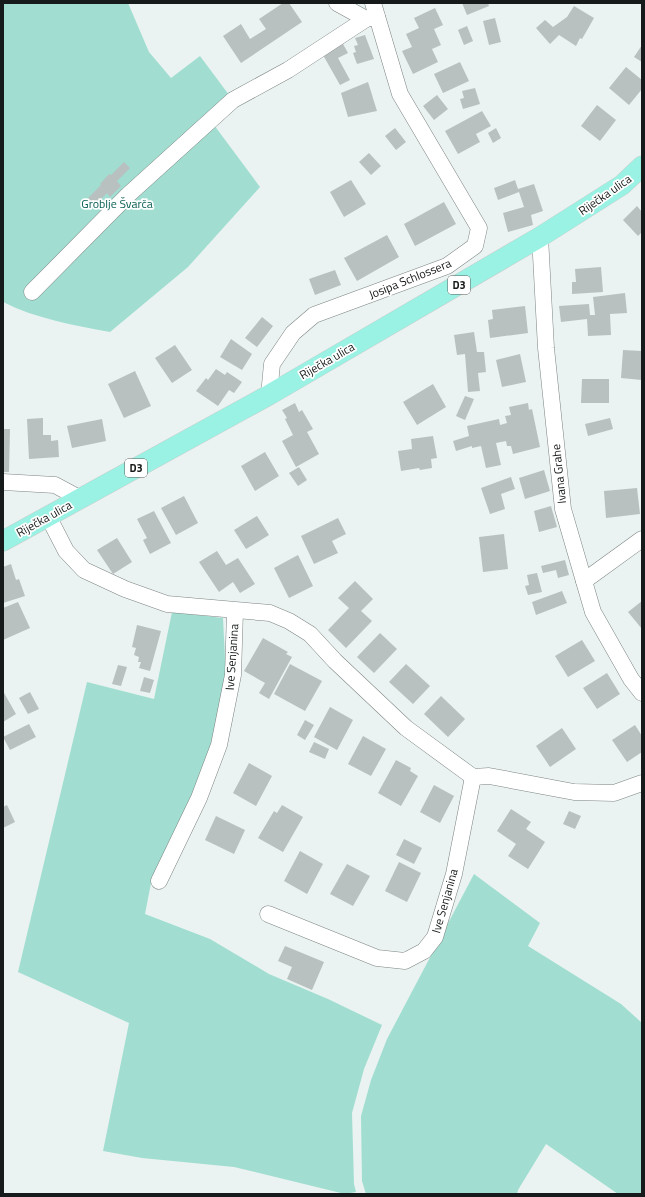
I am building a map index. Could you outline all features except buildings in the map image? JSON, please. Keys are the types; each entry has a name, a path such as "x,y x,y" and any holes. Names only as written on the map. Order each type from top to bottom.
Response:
{"main road":[{"name":"Riječka ulica","path":"3,542 269,395 540,238 622,185 642,166"}],"street":[{"path":"337,3 372,13"},
{"path":"32,292 128,195 233,100 288,70 372,13"},
{"name":"Josipa Schlossera","path":"269,395 272,364 293,333 314,316 447,266 475,246 479,228 400,94 372,13"},
{"name":"Ivana Grahe","path":"540,238 546,348 562,508 593,612 631,679 642,693"},
{"path":"3,482 55,485 81,499"},
{"name":"Ive Senjanina","path":"48,516 66,551 84,570 125,589 167,604 270,613 289,621 310,634 335,662 406,728 473,777 454,874 435,937 424,952 405,961 377,958 268,914"},
{"path":"584,581 642,539"},
{"name":"Ive Senjanina","path":"159,881 199,798 219,744 233,675 235,611"},
{"path":"473,777 489,776 574,792 614,793 642,783"}],"green space":[{"name":"Groblje Švarča","path":"3,3 128,3 149,52 171,78 200,56 238,107 214,125 260,187 188,267 110,332 42,317 3,302"},
{"path":"172,612 223,618 226,677 205,770 151,883 145,914 210,939 269,974 328,999 382,1025 364,1069 352,1113 354,1184 356,1192 345,1194 234,1167 142,1158 103,1151 129,1023 18,972 87,682 154,699"},
{"path":"474,874 540,923 528,946 621,1004 642,1023 642,1194 618,1194 546,1144 517,1194 366,1194 362,1181 361,1116 371,1080 387,1039"}]}
